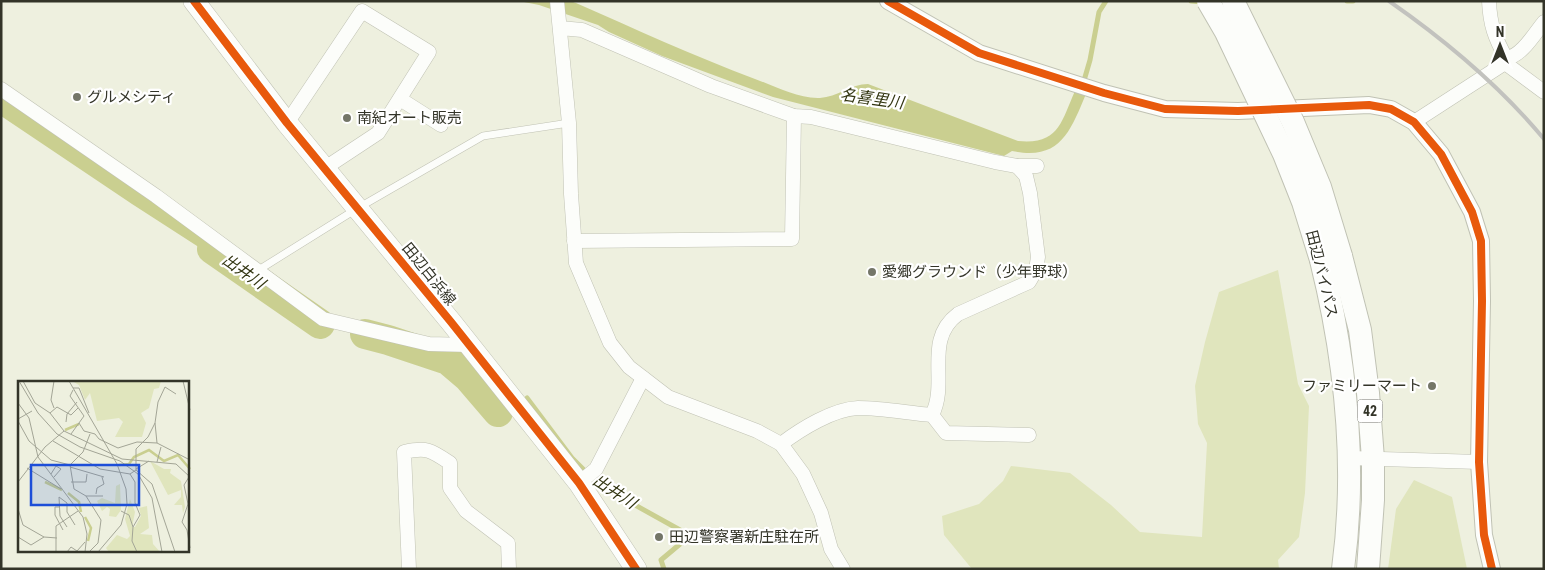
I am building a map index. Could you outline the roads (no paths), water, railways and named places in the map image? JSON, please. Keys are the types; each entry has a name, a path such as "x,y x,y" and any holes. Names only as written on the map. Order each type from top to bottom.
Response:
{"highway":[{"name":"田辺バイパス","path":"1208,1 1226,32 1284,154 1303,202 1331,258 1360,330 1368,393 1373,459 1368,569"},
{"name":"田辺バイパス","path":"1233,1 1293,122 1320,187 1331,258 1333,308 1348,417 1347,538 1343,569"}],"main road":[{"name":"田辺白浜線","path":"194,1 287,123 358,208 579,483 636,569"}],"street":[{"path":"557,1 568,123 570,194 576,263 610,343 629,367 668,397 757,431 781,444 803,474 821,513 831,549 843,569"},
{"path":"888,1 979,53 1098,91 1165,109 1238,111 1369,105 1391,109 1414,122 1442,154 1472,212 1481,241 1482,301 1479,462 1484,535 1492,569"},
{"path":"1490,1 1490,20 1506,60 1544,92"},
{"path":"287,123 362,11 429,52 378,134 325,168"},
{"path":"1414,122 1512,57 1528,43 1544,22"},
{"path":"559,25 582,30 711,86 794,116 811,117 994,162 1017,166 1038,166"},
{"path":"1,89 156,196 256,271 323,318 429,344 469,345"},
{"path":"400,99 441,125"},
{"path":"574,241 792,239 794,116"},
{"path":"932,415 937,406 940,342 943,331 949,321 958,314 1029,282 1036,270 1038,257 1030,193 1026,176 1017,166"},
{"path":"579,483 596,469 643,378"},
{"path":"781,444 815,422 856,408 932,415 946,433 1029,435"},
{"path":"409,569 404,452 419,449 432,451 450,463 450,488 466,511 508,543 509,569"},
{"path":"1349,458 1479,462"}],"lane":[{"path":"256,271 358,208 483,136 568,123"}],"water":[{"path":"519,1 570,1 576,3 710,61 795,94 820,98 868,84 1018,141 1032,141 1050,135 1062,121 1075,91 1086,94 1068,131 1052,147 1042,152 1012,151 1004,156 773,97 662,56 609,32 598,25 539,5"},
{"path":"1,93 249,270 242,275 1,116"}],"waterway":[{"name":"名喜里川","path":"1083,84 1090,60 1099,12 1106,1"},
{"name":"名喜里川","path":"1191,1 1202,2"},
{"name":"名喜里川","path":"1347,1 1353,1"},
{"name":"出井川","path":"212,249 320,324"},
{"name":"出井川","path":"365,334 448,360 468,377 498,412"},
{"name":"出井川","path":"527,398 572,458 599,485 680,530 686,539 661,560 664,569"}],"railway":[{"path":"1389,1 1471,65 1527,119 1544,139"}],"place":[{"name":"グルメシティ","path":"77,97"},
{"name":"南紀オート販売","path":"347,118"},
{"name":"愛郷グラウンド（少年野球）","path":"872,272"},
{"name":"ファミリーマート","path":"1432,386"},
{"name":"田辺警察署新庄駐在所","path":"659,537"}]}
